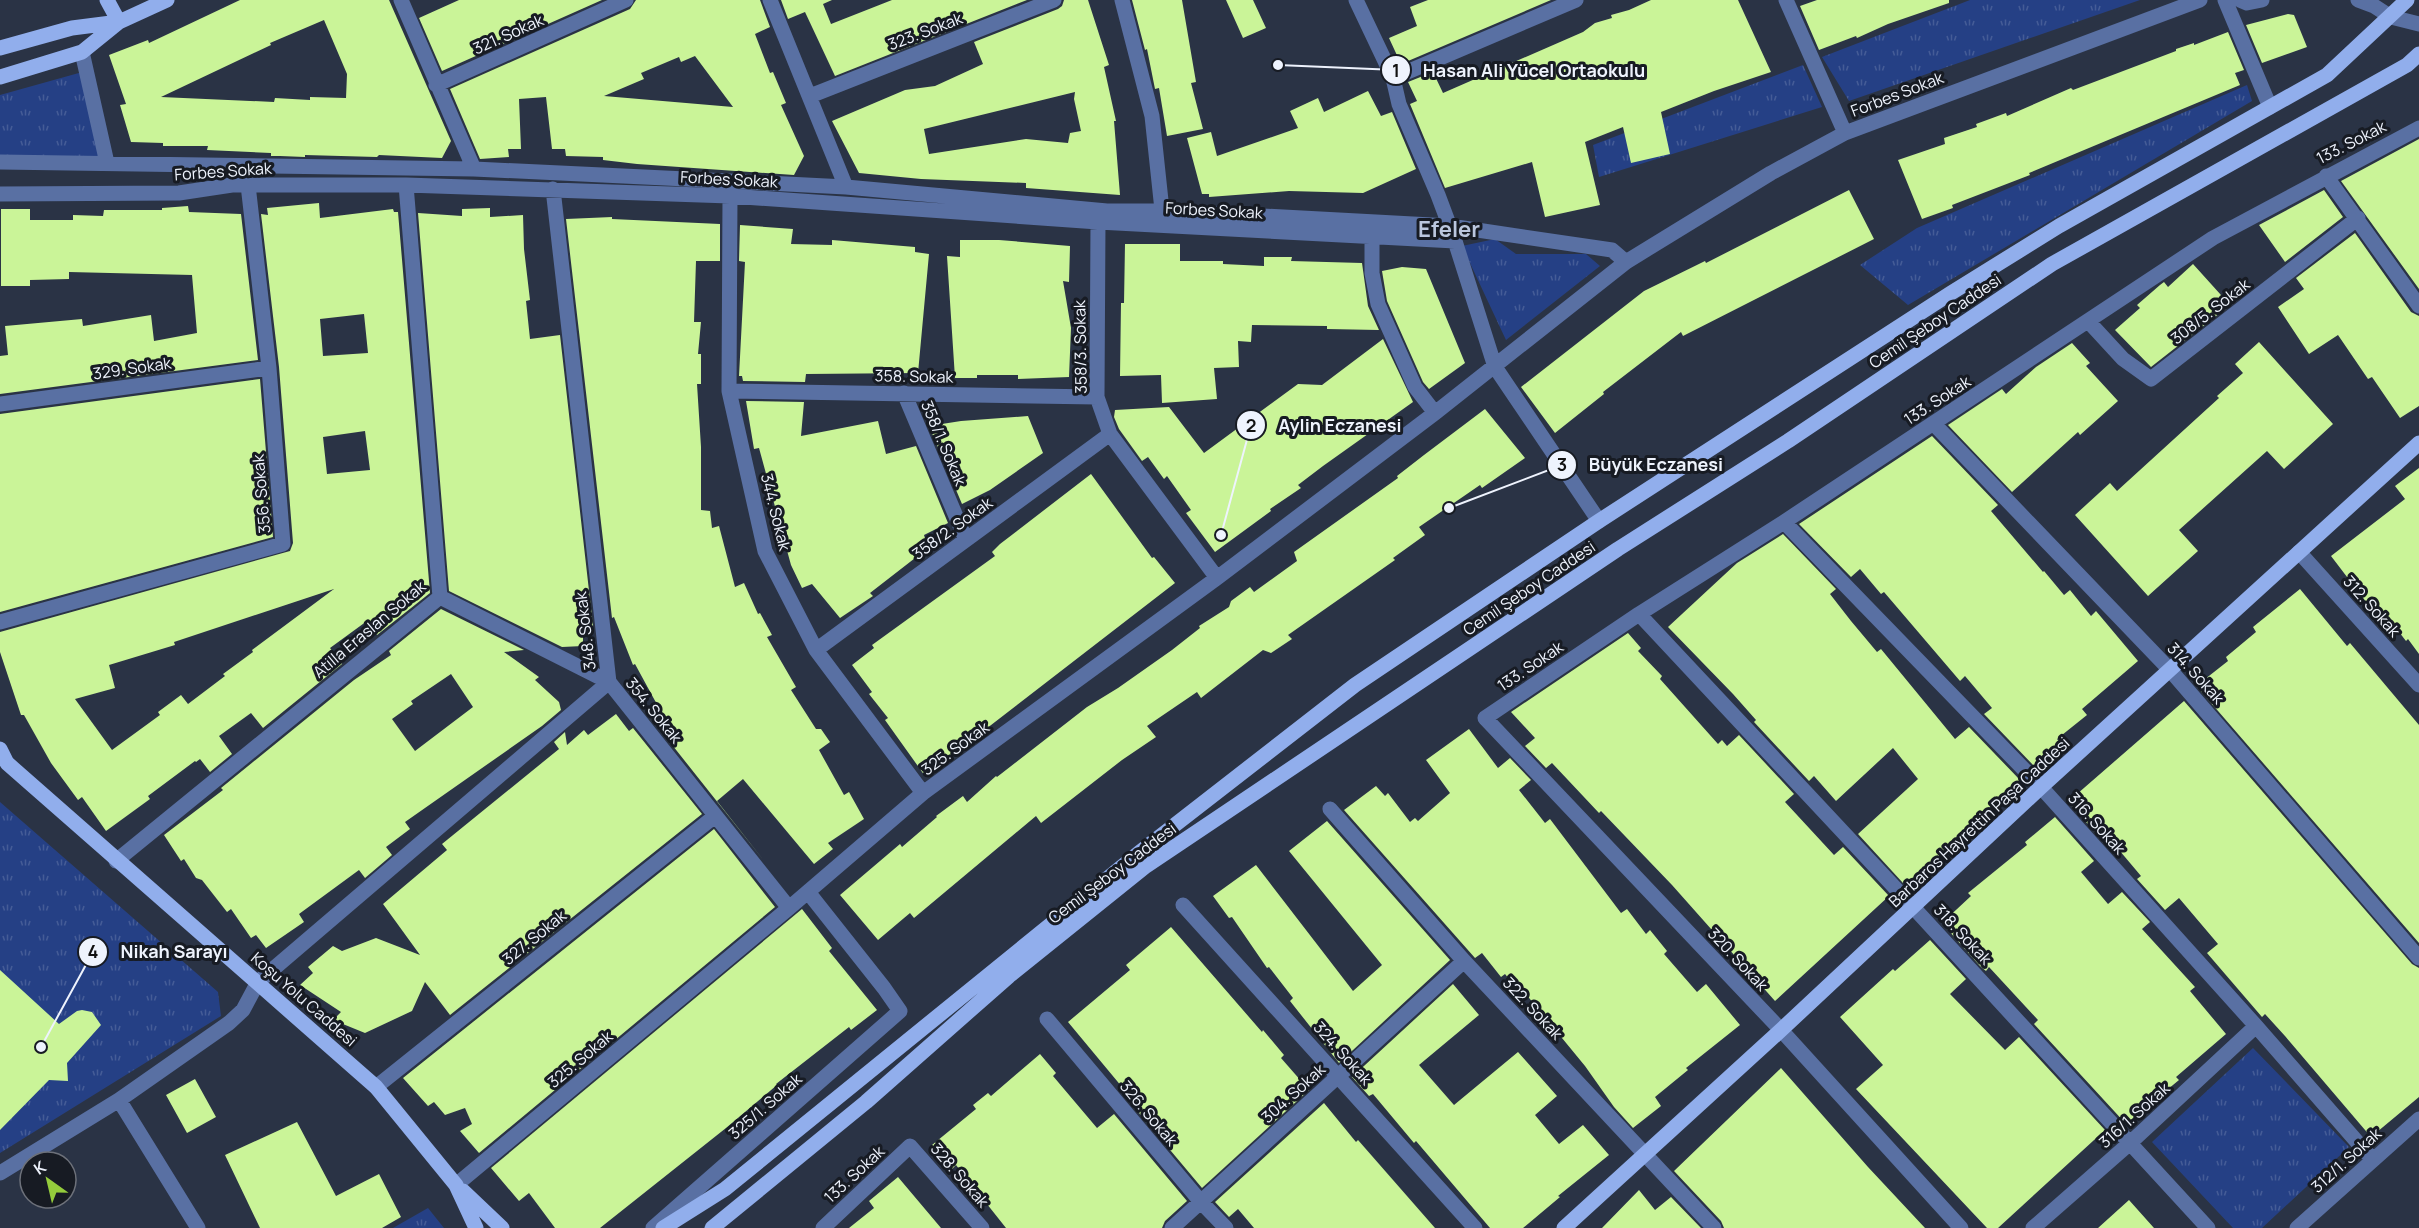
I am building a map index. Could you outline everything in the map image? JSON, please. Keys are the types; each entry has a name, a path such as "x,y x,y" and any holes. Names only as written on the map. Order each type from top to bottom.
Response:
{"main road":[{"path":"107,0 119,22"},
{"path":"0,78 82,52 119,22 167,0"},
{"path":"2391,17 2407,0"},
{"name":"Cemil Şeboy Caddesi","path":"663,1228 725,1189 1140,852 1355,686 1599,521 1863,349 2059,226 2327,75 2391,17"},
{"path":"0,48 72,28 119,22"},
{"name":"Cemil Şeboy Caddesi","path":"712,1228 866,1102 1009,976 1146,866 1618,549 1788,441 2052,264 2407,65 2419,54"},
{"name":"Barbaros Hayrettin Paşa Caddesi","path":"1564,1228 1781,1030 2041,787 2419,443"},
{"name":"Koşu Yolu Caddesi","path":"0,749 7,763 116,861 258,982 376,1087 456,1185 476,1228"},
{"path":"456,1185 502,1228"}],"street":[{"path":"401,0 474,169"},
{"name":"321. Sokak","path":"436,85 626,0"},
{"path":"770,0 846,188"},
{"name":"323. Sokak","path":"810,96 1054,0"},
{"path":"1122,0 1152,116 1162,210"},
{"path":"1356,0 1393,78 1399,104 1452,233 1496,367 1599,521"},
{"path":"1393,78 1576,0"},
{"path":"1786,0 1845,133"},
{"name":"Forbes Sokak","path":"1496,367 1626,262 1771,173 1845,133 2200,0"},
{"path":"2225,0 2270,107"},
{"path":"2240,0 2247,3 2262,0"},
{"path":"2358,0 2374,6 2391,17 2419,24"},
{"path":"82,52 107,163"},
{"name":"133. Sokak","path":"1485,718 1639,614 1934,424 2213,238 2419,128"},
{"name":"Forbes Sokak","path":"0,162 474,169 846,188 1107,211 1162,210 1452,233 1612,250 1626,262"},
{"path":"2326,176 2419,306"},
{"name":"Forbes Sokak","path":"0,194 179,193 232,185 406,185 730,196 1098,222 1372,237 1452,233"},
{"name":"356. Sokak","path":"0,622 283,544 268,368 248,185"},
{"name":"Atilla Eraslan Sokak","path":"116,861 440,597 406,185"},
{"name":"348. Sokak","path":"258,982 609,682 553,189"},
{"name":"344. Sokak","path":"730,196 729,391 765,551 816,650 923,793"},
{"name":"308/5. Sokak","path":"2088,321 2123,359 2151,379 2358,218"},
{"name":"358/3. Sokak","path":"1098,222 1097,397 1110,434 1217,578"},
{"path":"1372,237 1372,273 1378,304 1414,387 1435,413"},
{"name":"325. Sokak","path":"456,1185 789,908 923,793 1217,578 1496,367"},
{"name":"329. Sokak","path":"0,404 268,368"},
{"name":"358. Sokak","path":"729,391 1097,397"},
{"name":"358/1. Sokak","path":"904,393 966,540"},
{"name":"314. Sokak","path":"1934,424 2171,671 2419,958"},
{"name":"358/2. Sokak","path":"816,650 1110,434"},
{"name":"316. Sokak","path":"1784,522 2041,787 2372,1159"},
{"name":"312. Sokak","path":"2299,552 2419,685"},
{"name":"354. Sokak","path":"440,597 609,682 789,908"},
{"name":"318. Sokak","path":"1639,614 1913,907 2208,1228"},
{"name":"320. Sokak","path":"1485,718 1781,1030 1961,1228"},
{"name":"322. Sokak","path":"1330,809 1464,961 1714,1228"},
{"name":"327. Sokak","path":"376,1087 715,816"},
{"name":"325/1. Sokak","path":"653,1228 900,1011 885,988 808,892"},
{"name":"324. Sokak","path":"1183,905 1475,1228"},
{"name":"304. Sokak","path":"1172,1228 1464,961"},
{"path":"0,1173 119,1100 229,1023 243,1010 258,982"},
{"name":"326. Sokak","path":"1047,1019 1201,1202 1226,1228"},
{"name":"316/1. Sokak","path":"2033,1228 2130,1143 2256,1026"},
{"path":"119,1100 198,1228"},
{"name":"312/1. Sokak","path":"2297,1228 2419,1119"},
{"name":"133. Sokak","path":"824,1228 910,1146"},
{"name":"328. Sokak","path":"910,1146 982,1228"}],"green space":[{"path":"1970,0 2140,0 1849,101 1822,57"},
{"path":"1803,65 1822,107 1599,177 1593,145"},
{"path":"86,71 107,163 0,162 0,95"},
{"path":"2247,85 2252,101 1908,305 1860,265 1917,228"},
{"path":"1495,239 1516,254 1586,254 1600,266 1506,340 1462,246"},
{"path":"0,802 218,992 221,1016 0,1153"},
{"path":"2253,1048 2349,1147 2262,1228 2233,1228 2152,1142"},
{"path":"428,1208 444,1228 393,1228"}],"building":[{"path":"240,0 389,0 451,141 442,158 379,155 377,157 271,156 271,153 207,150 208,146 163,146 163,143 131,142 120,105 126,104 109,55 148,40 149,43","holes":["324,20 347,74 346,98 310,97 310,100 275,98 274,102 161,97 271,45 270,43"]},
{"path":"459,0 602,0 442,71 419,18"},
{"path":"636,0 760,0 770,27 755,34 770,73 773,72 786,103 781,105 804,156 794,175 637,164 603,160 603,157 566,156 565,149 552,149 546,97 519,99 521,149 508,149 509,157 480,159 450,89 630,9","holes":["695,56 733,107 604,96 644,79 641,73 679,57 681,62"]},
{"path":"781,0 832,0 823,4 831,24 892,0 1027,0 835,76 805,12 788,19"},
{"path":"1064,0 1088,0 1109,65 1104,67 1116,121 1114,121 1120,195 1026,188 1026,183 921,179 859,173 832,121 905,90 935,86 983,64 974,42 1062,6","holes":["1075,92 1074,99 1081,131 1070,133 1068,143 1026,139 929,154 924,129"]},
{"path":"1132,0 1182,0 1196,82 1191,83 1203,129 1167,136 1159,88 1155,89 1147,49 1145,50"},
{"path":"1226,0 1253,0 1266,28 1243,38"},
{"path":"1428,0 1551,0 1401,64 1389,38 1417,26 1410,7"},
{"path":"1651,0 1738,0 1771,72 1661,112 1670,154 1631,163 1623,127 1585,142 1600,205 1545,217 1532,162 1445,188 1410,104 1417,101 1408,82 1433,72 1443,93 1583,32 1595,23 1612,18 1611,15"},
{"path":"1817,0 1949,0 1949,3 1819,50 1800,6"},
{"path":"2288,14 2294,15 2307,47 2262,63 2246,25"},
{"path":"2228,32 2244,70 2235,73 2240,85 2029,173 2030,175 1952,205 1953,208 1922,219 1898,160 1945,144 1944,138 1977,127 1976,124 2006,113 2007,116 2071,88 2073,90 2176,51 2176,49"},
{"path":"1368,91 1381,116 1392,112 1416,169 1363,193 1289,191 1209,197 1209,194 1202,194 1187,138 1211,132 1217,156 1298,128 1290,111 1318,98 1324,112"},
{"path":"2419,139 2419,289 2341,181"},
{"path":"1849,190 1874,239 1683,336 1681,332 1603,392 1604,394 1555,433 1521,387 1644,291 1705,261 1706,263"},
{"path":"2324,190 2343,217 2285,262 2259,225"},
{"path":"319,203 320,218 393,209 394,212 398,212 430,593 377,635 367,621 330,648 342,664 263,728 251,713 219,736 232,754 210,772 200,759 195,761 148,796 150,799 106,831 82,797 78,800 51,763 24,715 21,715 0,652 0,632 290,551 293,543 279,367 261,214 268,215 267,208","holes":["364,314 368,353 323,356 320,319","365,431 370,470 327,474 323,437","334,589 252,650 253,652 223,674 225,676 188,704 181,695 158,712 160,715 112,750 75,699 115,688 109,665 175,645 174,642"]},
{"path":"188,206 189,212 241,214 258,360 0,394 0,356 8,355 5,326 82,319 83,326 151,315 154,341 197,333 192,275 69,272 69,279 30,280 30,286 1,286 1,209 30,209 30,220 73,220 73,215 103,216 104,210 162,210 162,208"},
{"path":"490,208 490,217 523,215 530,300 526,301 530,339 560,335 593,626 583,629 583,646 562,647 449,591 418,213 462,216 462,209"},
{"path":"612,217 612,219 720,224 720,261 696,261 694,322 701,322 698,354 701,354 701,384 697,384 701,447 701,510 710,511 712,528 719,526 735,587 744,583 758,614 760,613 772,635 767,637 796,687 791,690 816,729 821,729 830,742 819,750 844,795 849,792 864,819 828,843 833,849 814,864 743,779 717,801 776,876 650,717 660,710 635,664 633,665 614,617 612,618 566,219"},
{"path":"740,225 793,229 791,244 832,245 832,240 915,247 915,252 929,254 918,373 806,374 805,382 743,381 742,376 739,376 745,262 739,261"},
{"path":"2355,233 2411,312 2419,316 2419,406 2400,418 2372,377 2368,379 2338,335 2309,354 2278,307 2304,289 2296,278"},
{"path":"960,240 999,240 1070,246 1069,282 1063,281 1071,328 1069,377 1018,379 1018,375 977,375 977,378 955,378 947,256 960,257"},
{"path":"1125,244 1180,244 1180,261 1223,261 1223,264 1264,266 1264,257 1292,257 1291,261 1362,263 1368,306 1379,330 1327,329 1327,326 1252,325 1251,342 1238,341 1239,367 1214,368 1217,399 1162,403 1161,375 1120,376"},
{"path":"2193,264 2230,305 2151,367 2115,330 2140,308 2137,305 2160,285 2164,282 2168,287"},
{"path":"1402,267 1426,269 1465,363 1429,389 1423,382 1387,301 1382,271"},
{"path":"1383,339 1413,402 1323,466 1298,485 1301,488 1215,552 1186,513 1191,510 1167,476 1164,479 1148,457 1142,461 1119,429 1114,417 1115,410 1169,407 1204,453 1298,384 1322,385"},
{"path":"2259,342 2333,424 2284,469 2267,451 2179,530 2198,551 2148,596 2075,515 2110,483 2117,491 2219,398 2217,396 2243,373 2235,364"},
{"path":"2072,343 2090,363 2086,366 2118,401 2080,435 2078,432 2012,492 1948,425 2002,389 2006,394 2036,367"},
{"path":"260,379 273,537 0,612 0,414"},
{"path":"746,401 804,402 801,436 878,421 886,454 916,446 948,523 924,535 928,548 870,593 873,596 840,618 812,584 802,588 791,565 759,448 754,449"},
{"path":"1485,409 1525,458 1482,488 1480,485 1419,527 1425,535 1393,558 1395,560 1288,635 1292,639 1271,653 1263,650 1201,698 1197,692 1147,726 1156,737 1122,760 1041,823 1036,816 914,918 910,913 878,940 840,895 900,844 902,847 936,816 963,796 967,802 996,776 1087,707 1172,650 1200,628 1199,626 1229,607 1231,601 1250,587 1254,592 1297,561 1294,552 1398,478 1397,476"},
{"path":"1028,416 1043,453 990,490 962,504 929,426"},
{"path":"1932,436 1998,505 1991,511 2064,595 2070,590 2091,616 2096,611 2138,661 2082,709 2087,715 2057,739 2062,745 2035,767 1984,714 1992,708 1965,676 1960,681 1884,592 1881,594 1860,569 1851,577 1799,524"},
{"path":"2419,468 2419,654 2379,606 2373,611 2331,556 2405,499 2395,486"},
{"path":"1091,474 1152,558 1154,557 1175,583 925,776 885,720 888,718 869,694 872,692 852,665 874,648 872,645 995,556 992,552 1000,544"},
{"path":"1783,534 1836,589 1830,594 1851,621 1877,652 1881,649 1955,739 1969,727 2020,780 1952,841 1956,845 1911,886 1906,880 1903,883 1858,834 1918,779 1893,748 1836,801 1814,776 1809,781 1754,722 1756,720 1733,694 1668,627 1737,563"},
{"path":"2300,589 2347,646 2350,643 2419,725 2419,943 2199,689 2202,686 2200,683 2228,661 2226,657 2256,632 2253,627"},
{"path":"441,609 524,650 504,652 539,677 535,680 559,702 561,710 542,726 405,822 410,829 386,847 392,855 365,878 359,870 299,914 304,922 266,948 256,935 251,938 231,909 227,912 202,880 196,878 184,859 181,861 164,835 223,790 221,788 354,680 391,655 389,651","holes":["451,674 473,707 415,751 392,719 413,704 411,701"]},
{"path":"1628,633 1641,648 1638,651 1662,676 1660,679 1718,744 1722,740 1727,746 1739,735 1794,794 1785,802 1834,855 1843,847 1889,896 1775,1001 1672,885 1601,811 1599,813 1552,763 1546,768 1525,746 1535,738 1511,712"},
{"path":"2184,701 2412,964 2419,968 2419,1097 2371,1137 2285,1036 2265,1014 2262,1017 2207,953 2218,944 2179,898 2165,910 2137,879 2141,876 2114,844 2109,848 2070,804 2069,801"},
{"path":"616,714 629,731 633,728 702,814 450,1015 425,982 412,1011 365,1033 333,1020 341,1012 300,985 313,973 308,967 333,946 342,951 376,938 420,955 383,904 447,850 442,844 559,749 554,742 565,732 567,745 584,730 588,735"},
{"path":"1469,729 1498,768 1510,758 1531,780 1519,790 1545,823 1550,819 1621,913 1627,909 1646,934 1650,930 1667,951 1664,954 1697,992 1706,984 1740,1025 1686,1068 1688,1070 1655,1097 1661,1106 1633,1128 1525,993 1522,995 1505,974 1501,977 1482,953 1475,958 1344,810 1376,786 1385,796 1388,793 1410,822 1415,818 1418,821 1450,793 1426,760"},
{"path":"2055,817 2094,861 2081,872 2108,904 2122,892 2150,922 2142,929 2195,987 2190,991 2226,1034 2176,1077 2179,1080 2126,1124 2034,1024 2038,1020 1989,967 1986,971 1980,966 1942,923 1971,896 1968,893 2027,845 2025,842"},
{"path":"1327,821 1450,960 1339,1063 1290,1001 1293,998 1269,967 1267,968 1232,917 1229,918 1213,896 1256,865 1353,991 1382,965 1289,851"},
{"path":"714,829 775,907 479,1153 460,1131 472,1124 465,1108 445,1115 434,1102 428,1106 403,1078"},
{"path":"802,909 832,948 829,951 877,1010 851,1030 849,1027 776,1084 726,1128 600,1228 555,1228 529,1193 519,1201 491,1168"},
{"path":"1171,927 1262,1032 1263,1030 1284,1055 1281,1058 1309,1090 1202,1188 1129,1101 1132,1099 1068,1022 1130,970 1126,965"},
{"path":"1930,940 1966,979 1950,994 2005,1050 2019,1037 2105,1130 1998,1228 1987,1228 1856,1089 1883,1065 1840,1017 1893,969 1895,971"},
{"path":"0,970 59,1024 82,1010 92,1012 101,1025 67,1063 68,1081 49,1080 0,1130"},
{"path":"1453,984 1479,1015 1419,1065 1454,1105 1518,1052 1557,1096 1535,1115 1559,1144 1583,1125 1609,1155 1523,1228 1490,1228 1416,1141 1414,1143 1373,1094 1369,1096 1352,1077"},
{"path":"1040,1054 1056,1073 1053,1076 1097,1128 1114,1114 1187,1201 1165,1221 1162,1228 1006,1228 956,1165 952,1169 932,1145 976,1109 973,1105 988,1093 991,1096"},
{"path":"1781,1068 1925,1228 1724,1228 1721,1221 1674,1171"},
{"path":"195,1079 216,1117 187,1133 166,1095"},
{"path":"1324,1103 1356,1142 1358,1140 1435,1228 1254,1228 1238,1209 1229,1217 1215,1202"},
{"path":"297,1122 336,1196 379,1174 401,1217 382,1228 260,1228 225,1155"},
{"path":"898,1177 941,1228 849,1228 874,1208 869,1201"},
{"path":"1639,1190 1655,1210 1671,1197 1701,1228 1602,1228"},
{"path":"2129,1200 2154,1228 2098,1228"}],"place":[{"name":"Hasan Ali Yücel Ortaokulu","path":"1278,65"},
{"name":"Büyük Eczanesi","path":"1449,508"},
{"name":"Aylin Eczanesi","path":"1221,535"},
{"name":"Nikah Sarayı","path":"41,1047"}],"district":[{"name":"Efeler","path":"1449,229"}]}
